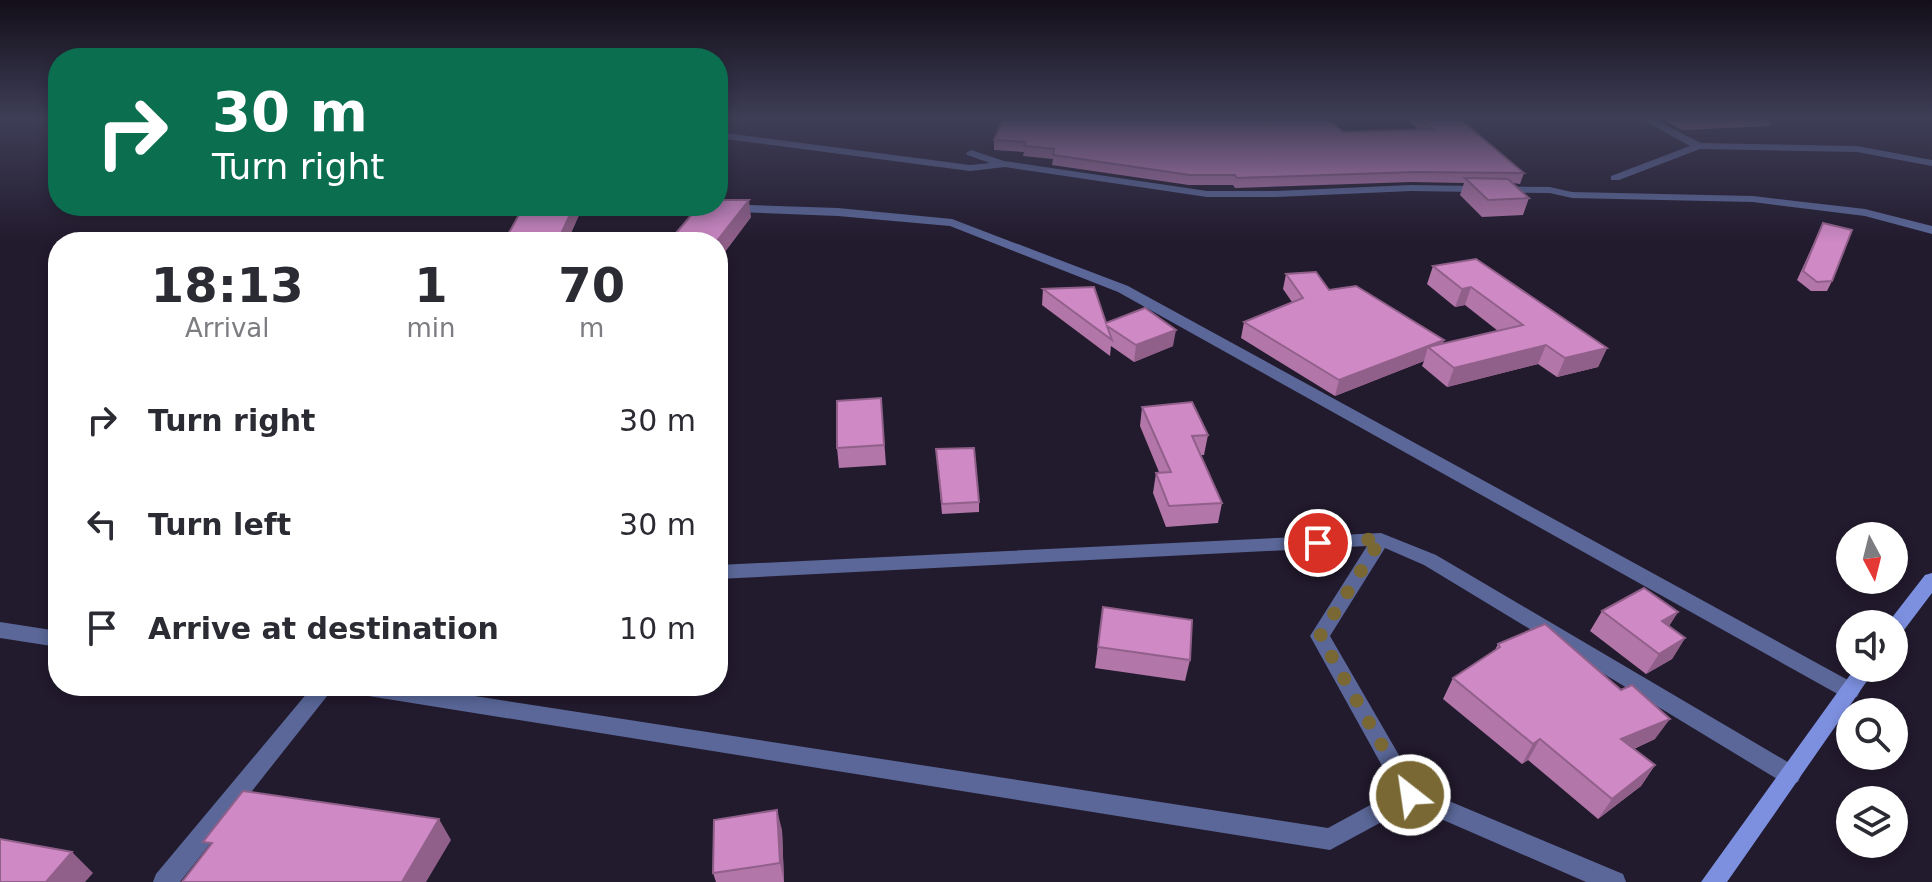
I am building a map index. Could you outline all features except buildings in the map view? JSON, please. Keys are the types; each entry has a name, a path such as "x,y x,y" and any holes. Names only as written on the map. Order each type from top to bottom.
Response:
{"main road":[{"path":"1908,611 1932,580"},
{"path":"1713,882 1856,682"}],"street":[{"path":"918,161 970,168 1005,164"},
{"path":"996,161 1207,194 1457,188 1550,190 1572,195 1753,199 1865,213 1932,230"},
{"path":"1615,178 1659,161"},
{"path":"728,208 838,212 952,223 1123,289 1850,691"},
{"path":"1381,539 1320,636 1410,795 1614,882"},
{"path":"728,572 1381,539 1430,560 1790,775"},
{"path":"0,630 48,637"},
{"path":"165,882 317,696"},
{"path":"420,696 1330,839 1410,795"}],"route":[{"path":"1318,543 1381,539 1320,636 1410,795"}]}
